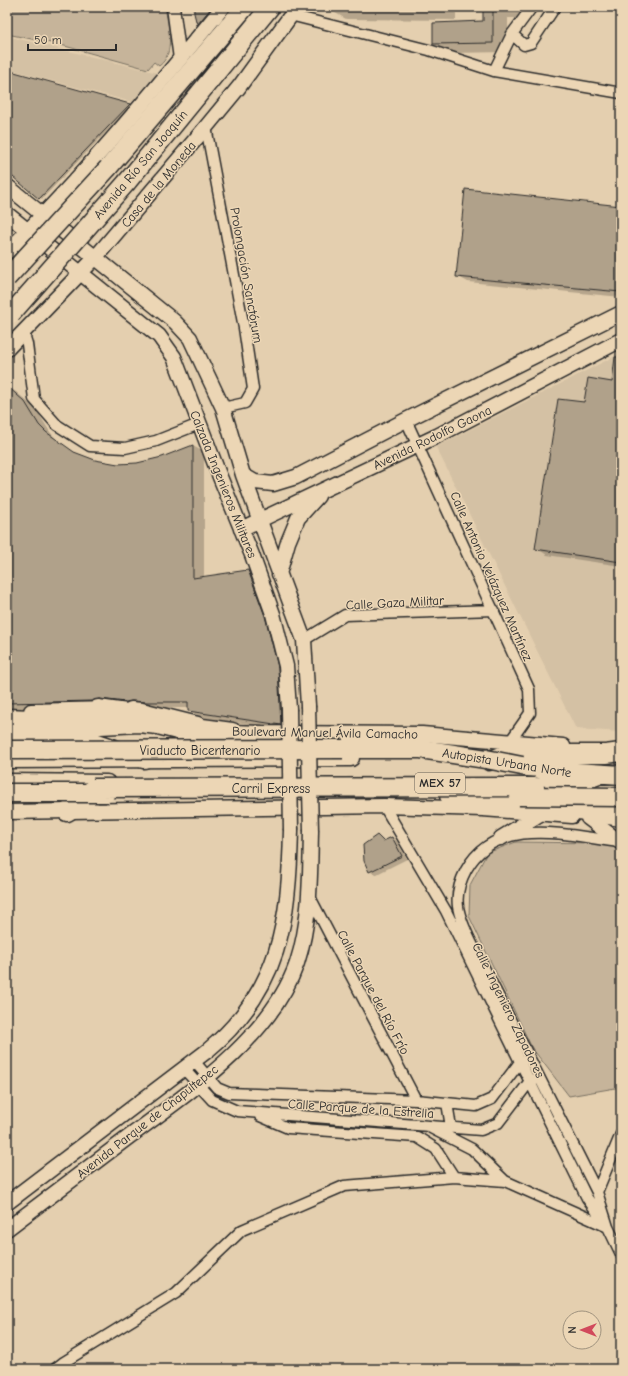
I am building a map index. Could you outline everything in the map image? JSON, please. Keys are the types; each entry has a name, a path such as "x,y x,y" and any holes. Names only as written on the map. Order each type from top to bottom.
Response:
{"highway":[{"name":"Avenida Río San Joaquín","path":"7,278 108,168 245,7"},
{"name":"Avenida Río San Joaquín","path":"9,316 126,182 270,7"},
{"path":"98,709 141,715 195,728 232,732"},
{"path":"8,723 57,714 105,719 141,715"},
{"path":"8,723 56,720 76,723 116,725 139,723 158,725 193,734 236,758"},
{"path":"8,723 80,737 144,759"},
{"name":"Viaducto Bicentenario","path":"7,750 393,749"},
{"name":"Autopista Urbana Norte","path":"393,749 421,749 450,752 546,770 621,775"},
{"path":"489,761 507,754 606,754 621,751"},
{"name":"Boulevard Manuel Ávila Camacho","path":"7,760 388,757 621,768"},
{"name":"Carril Express","path":"7,788 564,788 586,781 600,774"},
{"name":"MEX 57","path":"7,782 112,783 258,780 447,784 502,786 621,803"},
{"path":"68,812 112,783"},
{"name":"Carril Express","path":"534,787 603,796"},
{"path":"7,793 388,800"},
{"path":"494,796 621,818"},
{"name":"Autopista Urbana Norte","path":"388,800 494,796 621,797"}],"main road":[{"path":"7,252 44,216 180,60 222,7"},
{"name":"Casa de la Moneda","path":"7,349 24,334 95,258 206,127 239,87 293,11"},
{"name":"Calzada Ingenieros Militares","path":"7,186 175,322 190,338 223,408 243,475 304,640 308,706 309,769"},
{"name":"Calzada Ingenieros Militares","path":"7,214 82,272 159,336 174,357 199,424 252,554 274,614 286,666 289,709 291,830"},
{"name":"Avenida Rodolfo Gaona","path":"243,475 255,482 272,484 296,477 406,420 621,313"},
{"name":"Avenida Rodolfo Gaona","path":"241,529 418,445 621,340"},
{"path":"279,574 288,542 298,518 323,490"},
{"name":"Boulevard Manuel Ávila Camacho","path":"8,723 98,709 142,710 232,732 422,734 510,743 621,751"},
{"name":"Avenida Parque de Chapultepec","path":"7,1229 202,1081 262,1024 282,996 297,963 305,931 310,897 311,831 309,769"},
{"path":"7,812 68,812 388,800 588,818 621,818"},
{"path":"501,838 540,814"},
{"path":"588,818 621,842"},
{"name":"Avenida Parque de Chapultepec","path":"7,1203 189,1065 226,1034 243,1014 259,990 274,961 284,925 289,884 291,830"},
{"path":"284,925 305,931"}],"street":[{"path":"173,7 180,60"},
{"path":"494,71 512,34 532,7"},
{"path":"512,34 524,45 531,43 555,7"},
{"path":"293,11 429,50 494,71 621,93"},
{"name":"Prolongación Sanctórum","path":"206,127 244,328 253,389 245,403 223,408"},
{"path":"24,334 27,344 34,399 57,425 90,446 125,448 156,441 199,424"},
{"name":"Calle Antonio Velázquez Martínez","path":"406,420 529,689 530,713 510,743"},
{"name":"Calle Gaza Militar","path":"304,640 345,615 494,610"},
{"name":"Calle Ingeniero Zapadores","path":"388,800 446,911 541,1079 597,1192 608,1227 621,1254"},
{"path":"501,838 525,833 542,833 621,842"},
{"name":"Calle Ingeniero Zapadores","path":"501,838 485,848 473,860 460,883 457,905 462,923 471,942 476,962 520,1062 587,1198 608,1227"},
{"name":"Calle Parque del Río Frío","path":"310,897 416,1100"},
{"path":"520,1062 530,1058"},
{"name":"Calle Parque de la Estrella","path":"202,1081 229,1093 416,1100 476,1106 492,1099 520,1062"},
{"name":"Calle Parque de la Estrella","path":"189,1065 202,1081 212,1100 224,1106 251,1113 481,1130 498,1123 530,1081"},
{"path":"530,1081 541,1079"},
{"path":"447,1103 451,1127"},
{"path":"251,1113 288,1128 417,1137 436,1149 454,1177"},
{"path":"426,1125 472,1149 505,1181"},
{"path":"597,1192 621,1134"},
{"path":"56,1369 64,1362 176,1293 242,1230 344,1186 454,1177 505,1181 608,1227"}],"shaded area":[{"path":"7,7 165,7 170,39 168,54 159,66 154,62 148,69 61,45 7,34"},
{"path":"7,36 158,73 132,102 7,69"},
{"path":"621,353 621,732 576,729 436,447"},
{"path":"516,842 602,843 621,846 621,1087 569,1096 532,1048 469,916 470,885 487,853"}],"building":[{"path":"194,7 212,7 197,25 194,13"},
{"path":"483,7 493,7 493,43 433,44 433,23 483,21"},
{"path":"7,70 130,104 39,199 7,172 11,165 7,118"},
{"path":"465,189 621,206 621,292 456,277"},
{"path":"615,357 621,357 621,562 535,549 558,399 584,402 588,378 612,382"},
{"path":"7,386 25,402 39,425 46,432 74,452 95,460 118,464 137,463 162,457 193,445 193,578 248,570 265,616 278,667 281,725 188,711 188,702 126,702 99,699 92,701 7,703"},
{"path":"377,835 383,841 392,837 402,856 369,872 364,861 363,845"}]}
